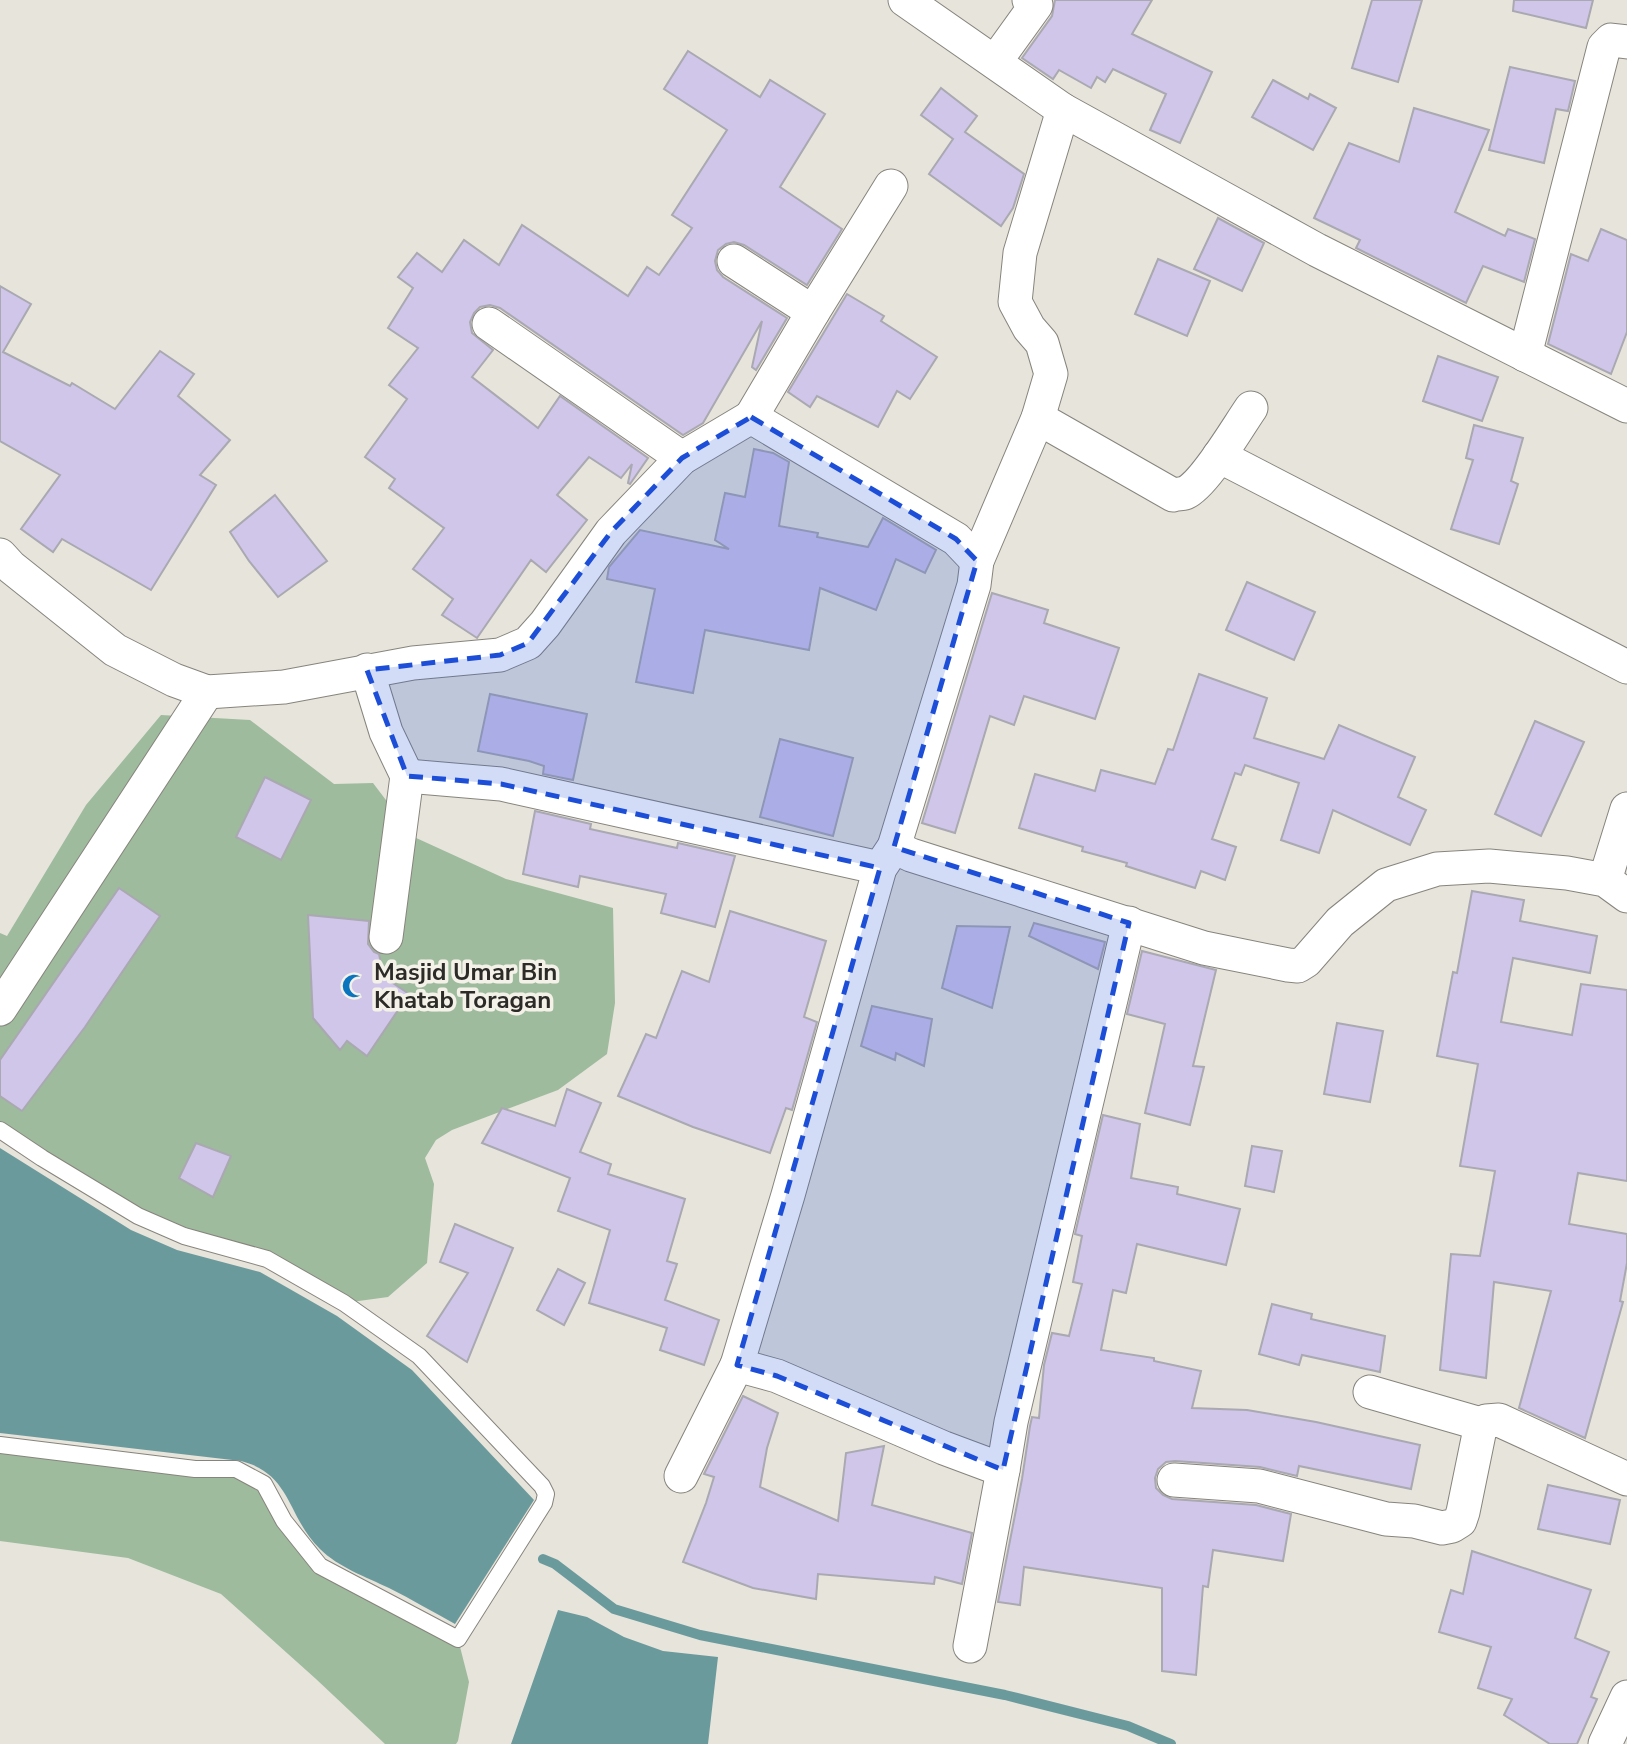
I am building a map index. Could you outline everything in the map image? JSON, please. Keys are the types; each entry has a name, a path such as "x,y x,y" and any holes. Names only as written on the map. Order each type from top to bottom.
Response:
{"street":[{"path":"905,0 1063,110 1317,250 1627,406"},
{"path":"995,62 1035,2"},
{"path":"1525,355 1604,47 1611,40 1627,42"},
{"path":"681,1476 737,1366 887,858 974,585 978,561 1038,418 1051,374 1042,343 1029,328 1015,302 1020,253 1063,110"},
{"path":"0,555 11,567 115,650 174,680 206,692 284,687 413,663 500,655 528,643 611,532 682,458 751,417 891,187"},
{"path":"734,261 813,312"},
{"path":"489,324 682,458"},
{"path":"1038,418 1173,495 1185,493 1198,483 1251,408"},
{"path":"751,417 956,539 978,561"},
{"path":"1219,456 1627,667"},
{"path":"367,670 386,732 407,776 386,937"},
{"path":"0,1009 206,692"},
{"path":"407,776 501,784 887,858 911,855 1204,948 1298,966 1306,961 1340,922 1386,885 1437,869 1489,866 1567,873 1616,888 1627,809"},
{"path":"970,1646 1011,1422 1129,923"},
{"path":"737,1366 777,1376 944,1448 1003,1470"},
{"path":"1370,1392 1480,1424 1499,1420 1627,1479"},
{"path":"1174,1480 1259,1486 1386,1519 1414,1521 1443,1528 1460,1521 1480,1424"},
{"path":"1605,1744 1627,1698"}],"lane":[{"path":"0,1130 138,1216 184,1236 267,1259 344,1303 419,1356 542,1486 546,1496 510,1559 457,1639 320,1566 284,1521 264,1484 236,1469 195,1469 0,1445"}],"highlighted area":[{"path":"751,417 956,539 977,561 894,847 1129,923 1003,1470 777,1376 737,1365 880,868 501,784 407,776 367,670 500,655 528,643 611,532 682,458"}],"green space":[{"path":"161,715 250,720 334,784 373,783 414,837 506,879 613,908 615,1003 607,1054 558,1090 452,1130 436,1140 425,1158 434,1184 427,1263 388,1297 344,1303 267,1259 138,1216 0,1129 0,933 7,936 86,805"},
{"path":"0,1443 236,1469 264,1484 320,1566 458,1639 469,1682 458,1741 456,1744 385,1744 221,1594 128,1558 0,1541"}],"water":[{"path":"0,1148 131,1230 177,1250 260,1272 337,1316 412,1370 534,1500 455,1624 327,1555 309,1537 280,1486 258,1467 241,1461 0,1433"},
{"path":"558,1610 587,1617 624,1637 663,1651 718,1657 708,1744 511,1744"}],"building":[{"path":"1055,0 1152,0 1132,34 1212,72 1180,143 1150,130 1166,94 1113,69 1105,82 1097,77 1091,88 1059,70 1053,79 1022,58 1052,16"},
{"path":"1372,0 1422,0 1398,82 1352,68"},
{"path":"1514,0 1593,0 1586,28 1513,11"},
{"path":"688,51 760,97 770,80 825,114 780,187 842,229 807,285 744,245 734,242 718,250 715,261 717,270 723,277 787,318 756,370 752,367 762,321 703,423 683,435 500,308 490,305 480,307 474,313 470,322 472,333 493,350 472,377 538,428 560,396 648,458 630,484 632,464 621,478 589,457 557,495 587,520 546,572 531,560 477,638 442,615 453,599 413,569 444,528 389,488 395,479 365,457 407,399 389,385 418,348 388,328 413,288 398,277 417,253 442,272 464,240 499,265 522,225 628,296 647,267 659,275 692,228 672,215 727,130 664,89"},
{"path":"1510,67 1575,81 1568,111 1556,109 1544,163 1489,150"},
{"path":"1273,80 1308,99 1310,94 1336,108 1313,150 1252,117"},
{"path":"941,88 977,116 965,132 1024,174 1013,208 1001,226 929,174 953,139 921,115"},
{"path":"1414,108 1489,130 1455,212 1505,236 1508,229 1535,239 1524,282 1483,266 1466,303 1356,248 1360,240 1314,218 1349,143 1399,162"},
{"path":"1218,218 1264,243 1242,291 1194,269"},
{"path":"1601,229 1627,240 1627,332 1611,374 1548,344 1571,254 1588,261"},
{"path":"1158,259 1210,281 1187,336 1135,314"},
{"path":"0,286 31,304 3,352 70,386 72,383 115,409 160,351 194,374 178,396 230,440 200,475 216,485 151,590 62,539 53,552 21,529 60,475 0,441"},
{"path":"847,294 884,316 881,321 937,357 910,399 897,391 878,427 817,396 810,407 788,392"},
{"path":"1438,356 1498,377 1482,421 1423,401"},
{"path":"1474,425 1523,438 1511,481 1518,484 1499,544 1451,529 1473,460 1466,458"},
{"path":"754,449 773,453 789,462 779,526 818,533 817,537 868,547 883,518 936,550 925,573 896,559 876,610 820,588 809,650 705,630 693,693 636,682 655,589 607,579 609,567 640,530 729,549 715,540 725,493 745,497"},
{"path":"275,495 327,561 278,597 230,532"},
{"path":"1247,582 1315,612 1294,660 1226,630"},
{"path":"992,593 1048,610 1044,623 1119,648 1095,719 1024,696 1014,725 990,716 955,833 922,823"},
{"path":"1199,674 1267,698 1254,738 1324,759 1339,725 1415,757 1398,797 1426,810 1410,845 1333,810 1319,853 1281,840 1299,783 1245,765 1241,775 1235,773 1212,839 1236,847 1225,880 1201,871 1195,888 1126,866 1127,863 1082,851 1083,847 1019,828 1035,774 1095,791 1101,770 1155,784 1168,749 1173,750"},
{"path":"490,694 587,714 573,780 543,774 544,766 529,761 478,751"},
{"path":"1535,721 1584,742 1541,836 1495,814"},
{"path":"780,739 853,758 833,836 760,817"},
{"path":"265,777 311,800 281,860 236,837"},
{"path":"535,811 591,824 590,829 677,848 678,843 735,856 715,927 661,913 666,894 580,876 578,887 523,874"},
{"path":"119,888 160,916 85,1027 22,1111 0,1096 0,1060"},
{"path":"1472,891 1524,900 1520,921 1597,936 1590,973 1513,958 1501,1022 1572,1035 1581,984 1627,990 1627,1181 1578,1173 1569,1224 1627,1234 1627,1263 1620,1301 1623,1302 1585,1438 1519,1408 1551,1291 1494,1282 1486,1378 1440,1370 1451,1254 1480,1256 1495,1171 1460,1166 1478,1064 1437,1056 1453,972 1457,973"},
{"path":"730,911 826,941 804,1017 817,1022 792,1110 786,1108 770,1153 693,1127 618,1096 646,1034 656,1038 682,971 709,982"},
{"name":"Masjid Umar Bin Khatab Toragan","path":"308,915 369,921 368,944 379,954 384,977 409,994 367,1056 347,1041 340,1050 313,1018"},
{"path":"1034,923 1105,942 1098,969 1029,936"},
{"path":"957,926 1010,927 992,1008 942,988"},
{"path":"1142,951 1216,970 1193,1066 1204,1067 1190,1125 1145,1113 1165,1024 1127,1014"},
{"path":"872,1006 932,1019 924,1066 896,1053 895,1060 861,1046"},
{"path":"1337,1023 1383,1031 1370,1102 1324,1094"},
{"path":"567,1089 601,1103 580,1152 611,1164 608,1174 685,1199 667,1261 677,1264 665,1300 719,1320 704,1365 660,1350 667,1328 589,1303 610,1230 558,1211 570,1178 482,1143 502,1108 555,1126"},
{"path":"1103,1115 1140,1124 1131,1178 1178,1187 1177,1194 1240,1209 1226,1265 1137,1244 1126,1293 1113,1290 1101,1350 1154,1358 1154,1361 1201,1371 1192,1408 1247,1410 1420,1445 1411,1489 1299,1466 1297,1476 1260,1467 1175,1461 1166,1462 1158,1469 1156,1488 1172,1499 1256,1505 1291,1514 1283,1561 1213,1550 1208,1587 1203,1586 1196,1675 1162,1671 1162,1588 1024,1567 1020,1605 998,1602 1032,1417 1039,1418 1044,1365 1052,1333 1069,1336 1082,1284 1073,1282 1082,1236 1075,1234"},
{"path":"196,1143 231,1156 213,1197 179,1178"},
{"path":"1252,1146 1282,1151 1274,1192 1245,1186"},
{"path":"455,1224 513,1248 467,1362 427,1336 468,1273 440,1262"},
{"path":"558,1269 585,1283 564,1325 537,1310"},
{"path":"1272,1304 1312,1314 1311,1319 1385,1336 1380,1372 1302,1355 1299,1365 1259,1354"},
{"path":"743,1396 778,1413 767,1448 760,1487 838,1521 846,1453 884,1446 872,1505 972,1533 962,1584 935,1577 934,1584 818,1574 816,1599 753,1588 683,1562 714,1477 704,1474"},
{"path":"1548,1485 1620,1500 1610,1544 1538,1529"},
{"path":"1472,1551 1591,1590 1575,1638 1609,1652 1591,1697 1597,1699 1577,1744 1550,1744 1504,1715 1512,1699 1478,1688 1491,1647 1439,1632 1451,1590 1463,1594"}],"waterway":[{"path":"543,1559 555,1564 614,1609 700,1635 1005,1695 1128,1726 1171,1744"}],"place":[{"name":"Masjid Umar Bin Khatab Toragan","path":"354,986"}]}
